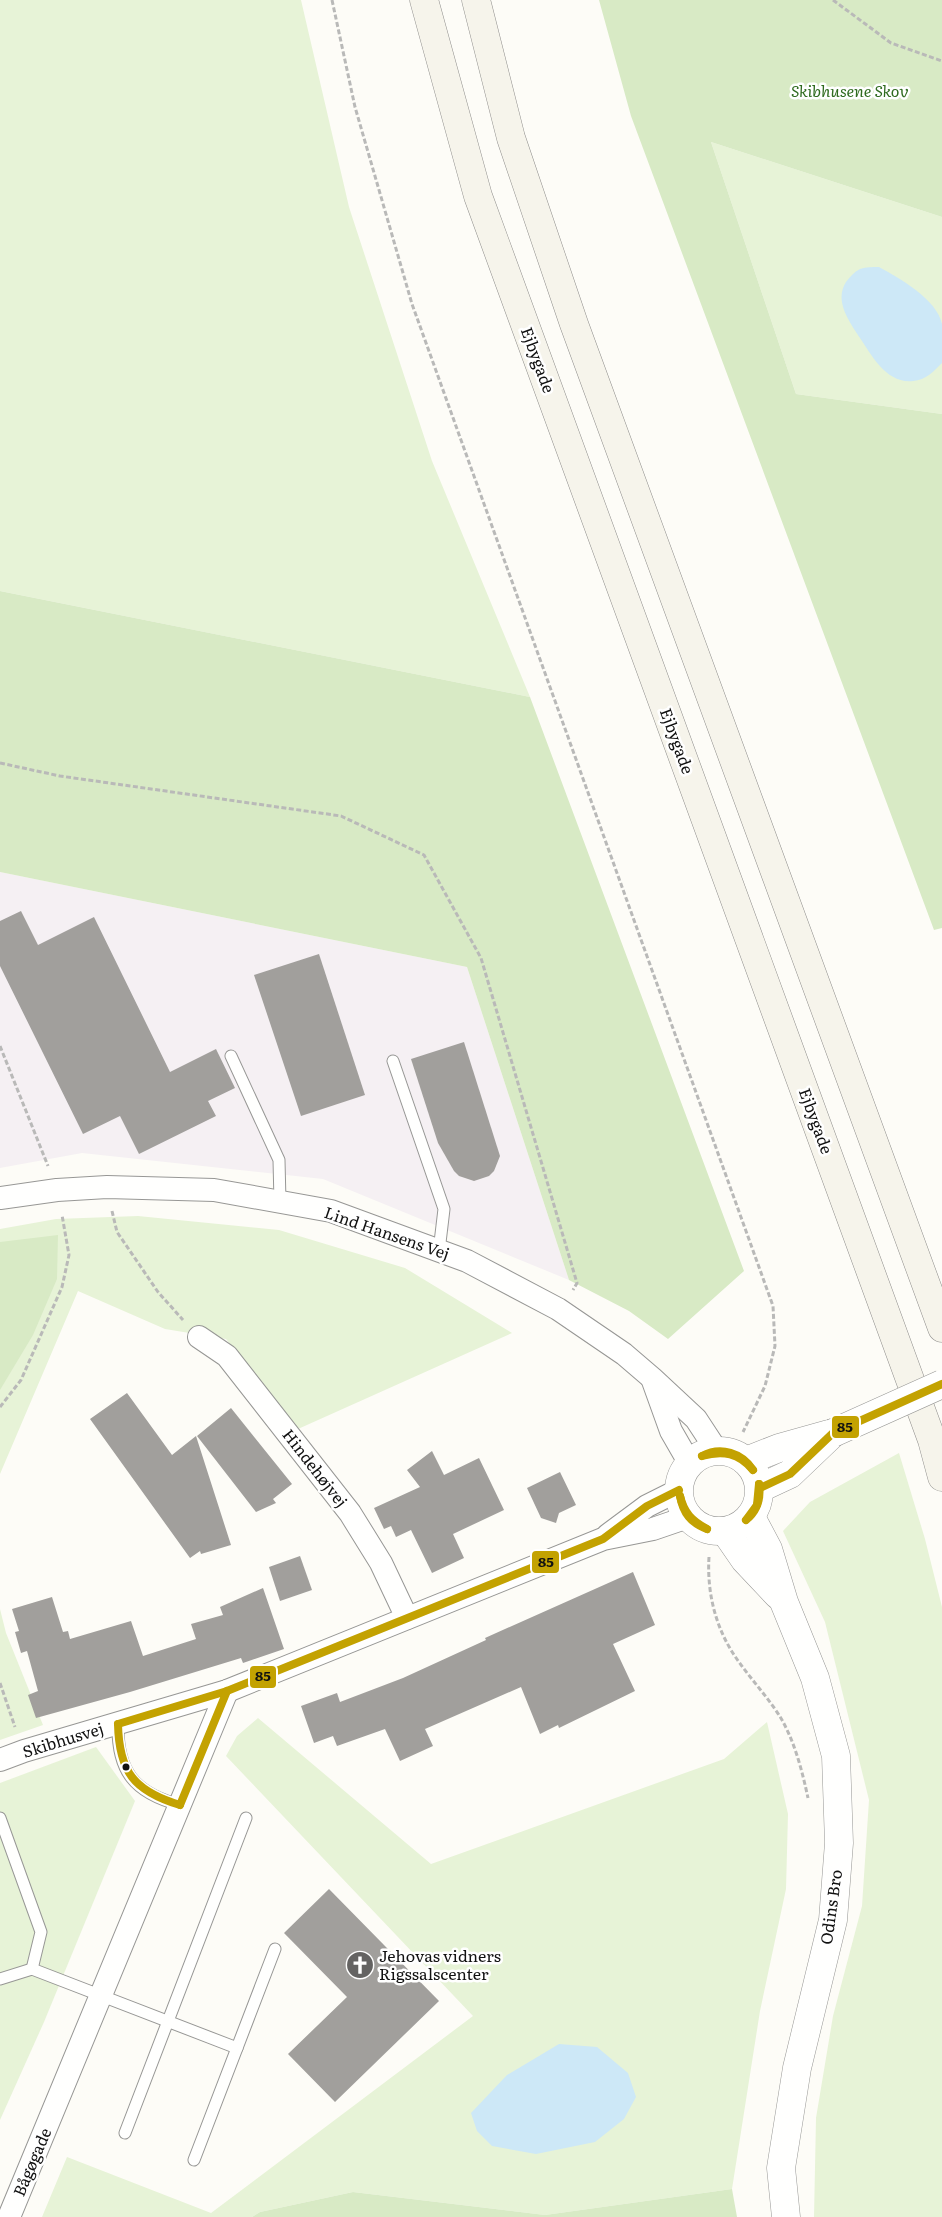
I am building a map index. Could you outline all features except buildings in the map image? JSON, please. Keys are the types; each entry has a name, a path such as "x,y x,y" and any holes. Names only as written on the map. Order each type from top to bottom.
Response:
{"main road":[{"name":"Ejbygade","path":"424,0 478,196 929,1431 942,1478"},
{"path":"476,0 511,138 574,324 942,1328"}],"street":[{"name":"Lind Hansens Vej","path":"0,1198 57,1190 107,1187 214,1190 331,1211 467,1261 558,1309 624,1354 696,1419 732,1455"},
{"name":"Hindehøjvej","path":"199,1337 227,1356 350,1513 381,1563 407,1618"},
{"name":"Lind Hansens Vej","path":"652,1378 671,1431 690,1464"},
{"path":"732,1455 753,1469 760,1488 756,1508 751,1517 735,1528 708,1526 680,1500 680,1481 690,1464 698,1457 732,1455 779,1448 832,1433 942,1384"},
{"path":"760,1488 790,1474 832,1433"},
{"name":"Skibhusvej","path":"603,1539 647,1506 679,1490"},
{"name":"Odins Bro","path":"751,1517 768,1549 784,1602 815,1678 836,1756 839,1843 833,1920 797,2068 781,2168 786,2217"},
{"name":"Skibhusvej","path":"0,1760 24,1751 227,1691 603,1539 653,1529 708,1526"},
{"name":"Odins Bro","path":"708,1526 745,1560 784,1602"},
{"name":"Bågøgade","path":"9,2217 227,1691"}],"lane":[{"path":"231,1056 279,1160 280,1202"},
{"path":"394,1062 444,1209 439,1251"},
{"path":"118,1724 117,1746 125,1768 138,1786 158,1799 180,1805"},
{"path":"0,1818 40,1932 32,1969"},
{"path":"125,2133 246,1818"},
{"path":"194,2160 275,1949"},
{"path":"0,1979 32,1969 237,2048"}],"path":[{"path":"332,0 356,107 412,304 773,1306 775,1346 765,1386 732,1455"},
{"path":"833,0 891,43 942,61"},
{"path":"0,763 60,776 340,816 424,855 482,958 577,1284 558,1309"},
{"path":"0,1046 57,1190 70,1254 62,1287 22,1380 0,1407"},
{"path":"107,1187 117,1232 158,1292 199,1337"},
{"path":"708,1526 708,1576 714,1610 730,1649 780,1716 801,1766 809,1804"},
{"path":"0,1683 24,1751"}],"shaded area":[{"path":"0,872 467,967 569,1280 323,1179 82,1153 0,1168"}],"green space":[{"path":"0,0 301,0 349,207 432,461 530,697 0,591"},
{"name":"Skibhusene Skov","path":"599,0 942,0 942,217 711,142 796,394 942,414 942,928 934,930 631,116"},
{"path":"711,142 942,217 942,414 796,394"},
{"path":"0,591 530,697 744,1271 668,1339 629,1311 569,1280 467,967 0,872"},
{"path":"138,1216 279,1230 405,1268 512,1333 298,1429 226,1339 165,1329 78,1291 0,1474 0,1229 56,1219"},
{"path":"58,1235 57,1279 33,1335 0,1390 0,1242"},
{"path":"899,1453 925,1539 942,1607 942,2217 814,2217 816,2118 833,2016 862,1906 869,1800 825,1622 783,1531 810,1502"},
{"path":"0,1609 6,1633 43,1725 0,1740"},
{"path":"258,1718 431,1864 724,1759 767,1722 788,1814 786,1889 760,2011 732,2189 545,2215 353,2192 260,2212 252,2217 42,2217 67,2157 211,2213 473,2016 226,1756 237,1736"},
{"path":"96,1747 135,1801 44,2022 0,2120 0,1783"},
{"path":"732,2189 737,2217 252,2217 260,2212 353,2192 545,2215"}],"water":[{"path":"879,267 916,290 933,306 939,315 942,324 942,363 922,379 904,381 895,378 881,367 851,325 844,311 842,296 846,282 860,269"},
{"path":"559,2044 597,2047 628,2073 636,2097 624,2119 595,2142 536,2154 492,2146 477,2131 471,2113 507,2075"}],"transit line":[{"name":"85","path":"760,1488 790,1474 833,1433 942,1384"},
{"name":"85","path":"702,1456 716,1452 730,1453 743,1459 753,1470"},
{"name":"85","path":"702,1456 717,1453 730,1454 748,1464 753,1470"},
{"name":"85","path":"746,1520 757,1505 759,1484"},
{"name":"85","path":"746,1520 753,1513 757,1504 759,1484"},
{"name":"85","path":"118,1724 227,1691 603,1539 647,1506 679,1490"},
{"name":"85","path":"680,1496 689,1516 707,1529"},
{"name":"85","path":"680,1496 683,1507 689,1517 696,1524 707,1529"},
{"name":"85","path":"180,1805 227,1691"},
{"name":"85","path":"118,1724 122,1755 132,1777 140,1786 151,1793 180,1805"}],"place":[{"name":"Jehovas vidners Rigssalscenter","path":"360,1965"}]}
